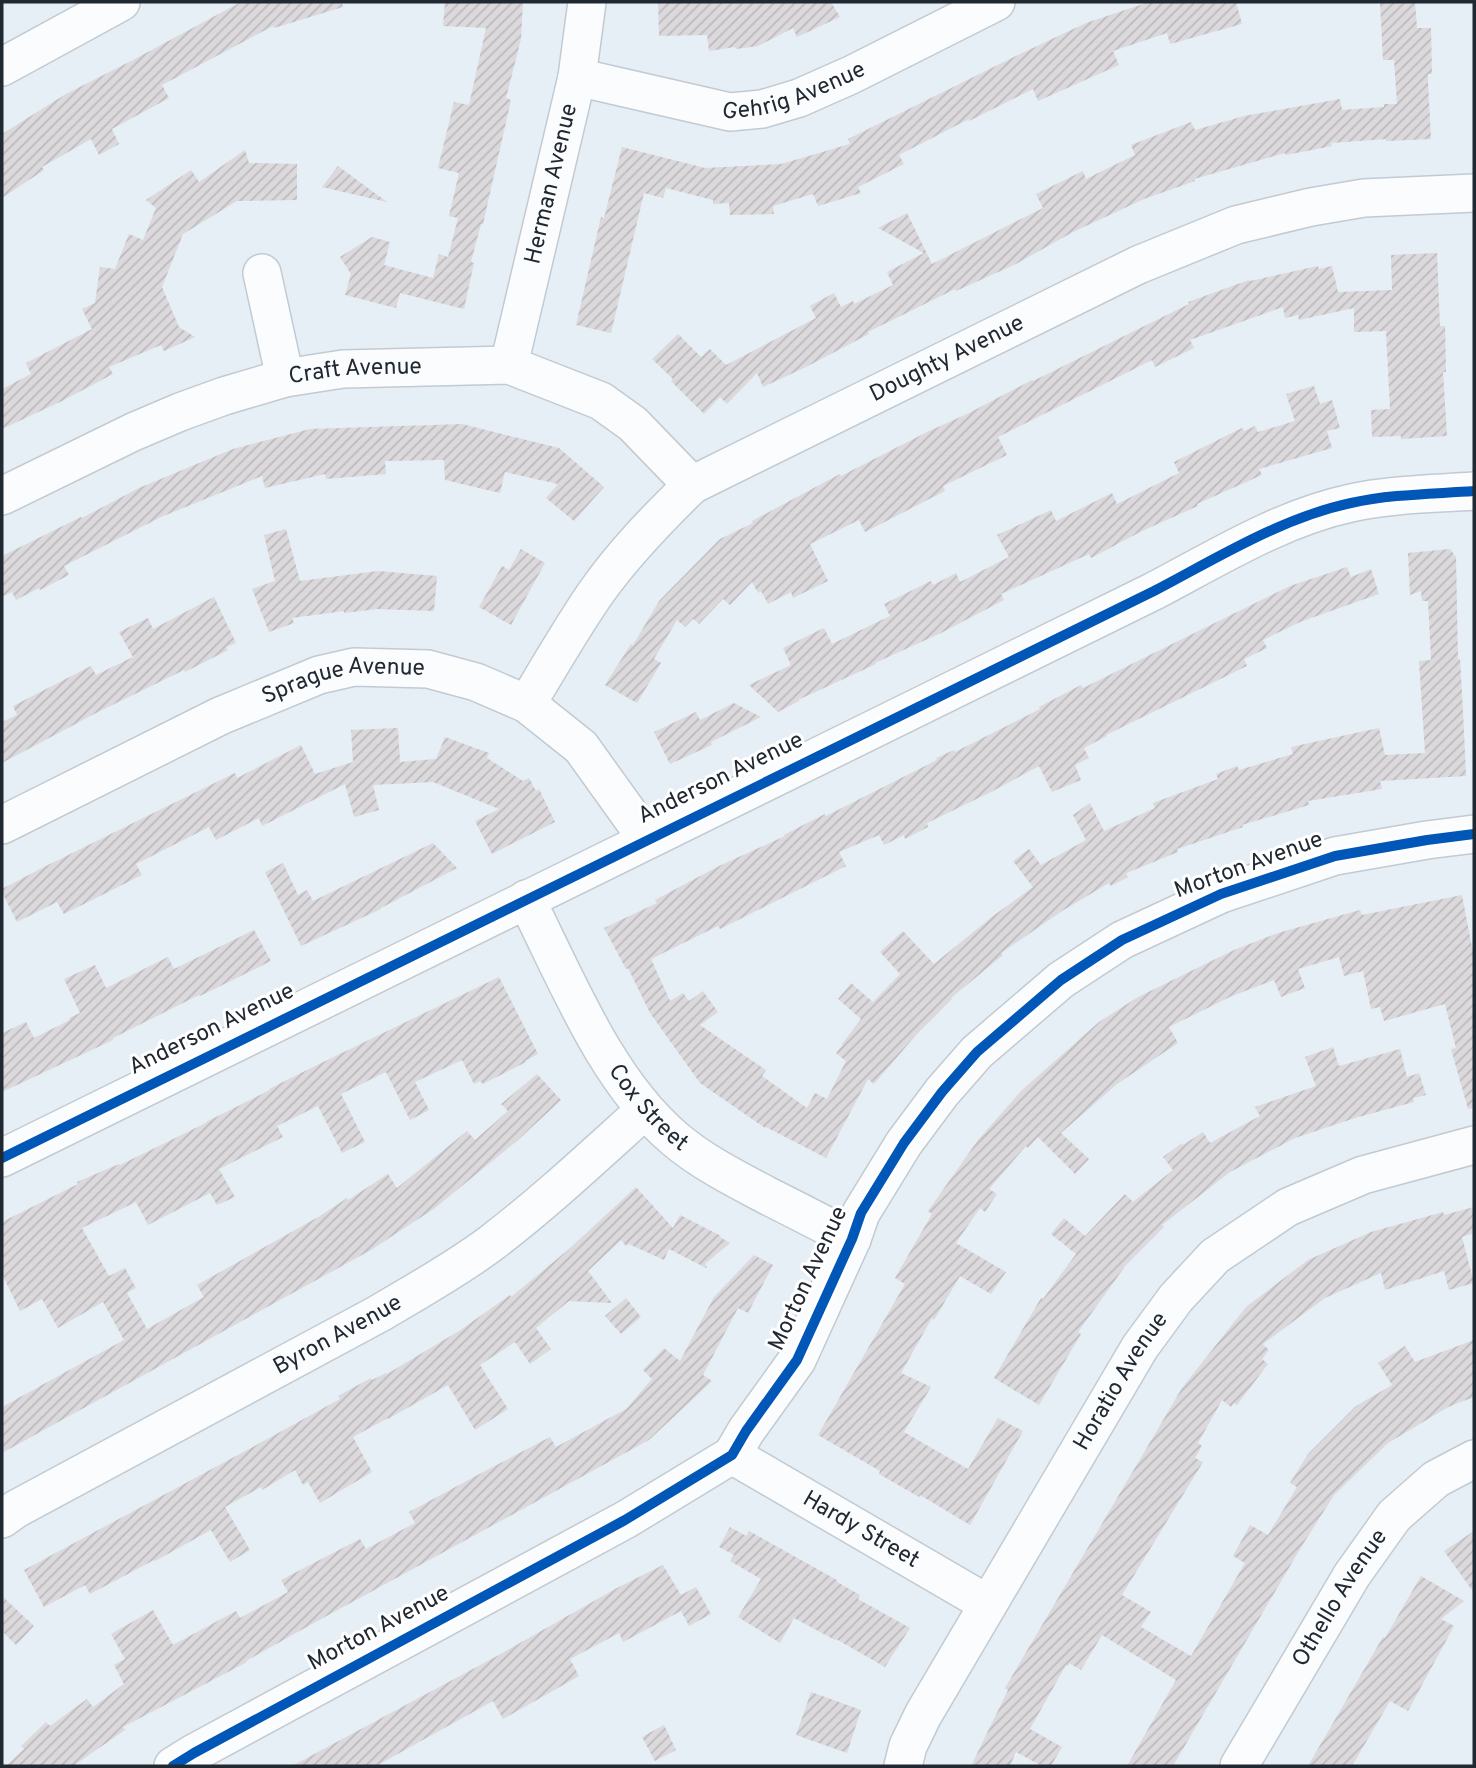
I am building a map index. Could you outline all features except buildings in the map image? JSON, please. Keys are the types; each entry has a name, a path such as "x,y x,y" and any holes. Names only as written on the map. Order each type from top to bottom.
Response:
{"street":[{"path":"2,66 121,2"},
{"name":"Herman Avenue","path":"509,365 577,77 586,2"},
{"name":"Gehrig Avenue","path":"577,77 730,112 762,109 799,98 851,75 996,2"},
{"name":"Doughty Avenue","path":"527,704 595,594 641,537 692,485 1138,265 1236,225 1311,206 1364,198 1474,193"},
{"path":"262,273 285,379"},
{"name":"Craft Avenue","path":"2,496 180,412 285,379 343,369 509,365 601,401 633,424 692,485"},
{"name":"Anderson Avenue","path":"2,1158 1154,591 1256,538 1309,516 1350,503 1399,496 1474,491"},
{"name":"Sprague Avenue","path":"2,825 220,716 319,675 354,667 428,669 476,681 527,704 581,747 647,839"},
{"name":"Morton Avenue","path":"173,1766 625,1520 732,1455 797,1360 852,1239 861,1213 897,1154 942,1092 977,1052 1060,980 1122,940 1222,894 1335,856 1474,834"},
{"name":"Cox Street","path":"526,899 597,1040 645,1110 675,1139 737,1180 852,1239"},
{"name":"Byron Avenue","path":"2,1519 438,1279 488,1245 539,1205 645,1110"},
{"name":"Horatio Avenue","path":"903,1766 908,1745 923,1715 1140,1347 1176,1298 1215,1255 1288,1207 1363,1175 1474,1145"},
{"name":"Hardy Street","path":"732,1455 988,1604"},
{"name":"Othello Avenue","path":"1239,1766 1352,1575 1395,1516 1436,1479 1474,1459"}],"cycle path":[{"path":"2,1158 1275,529 1325,510 1366,500 1474,491"},
{"path":"173,1766 625,1520 732,1455 797,1360 852,1239 861,1213 904,1143 942,1092 977,1052 1061,980 1122,940 1221,894 1335,856 1474,834"}]}
